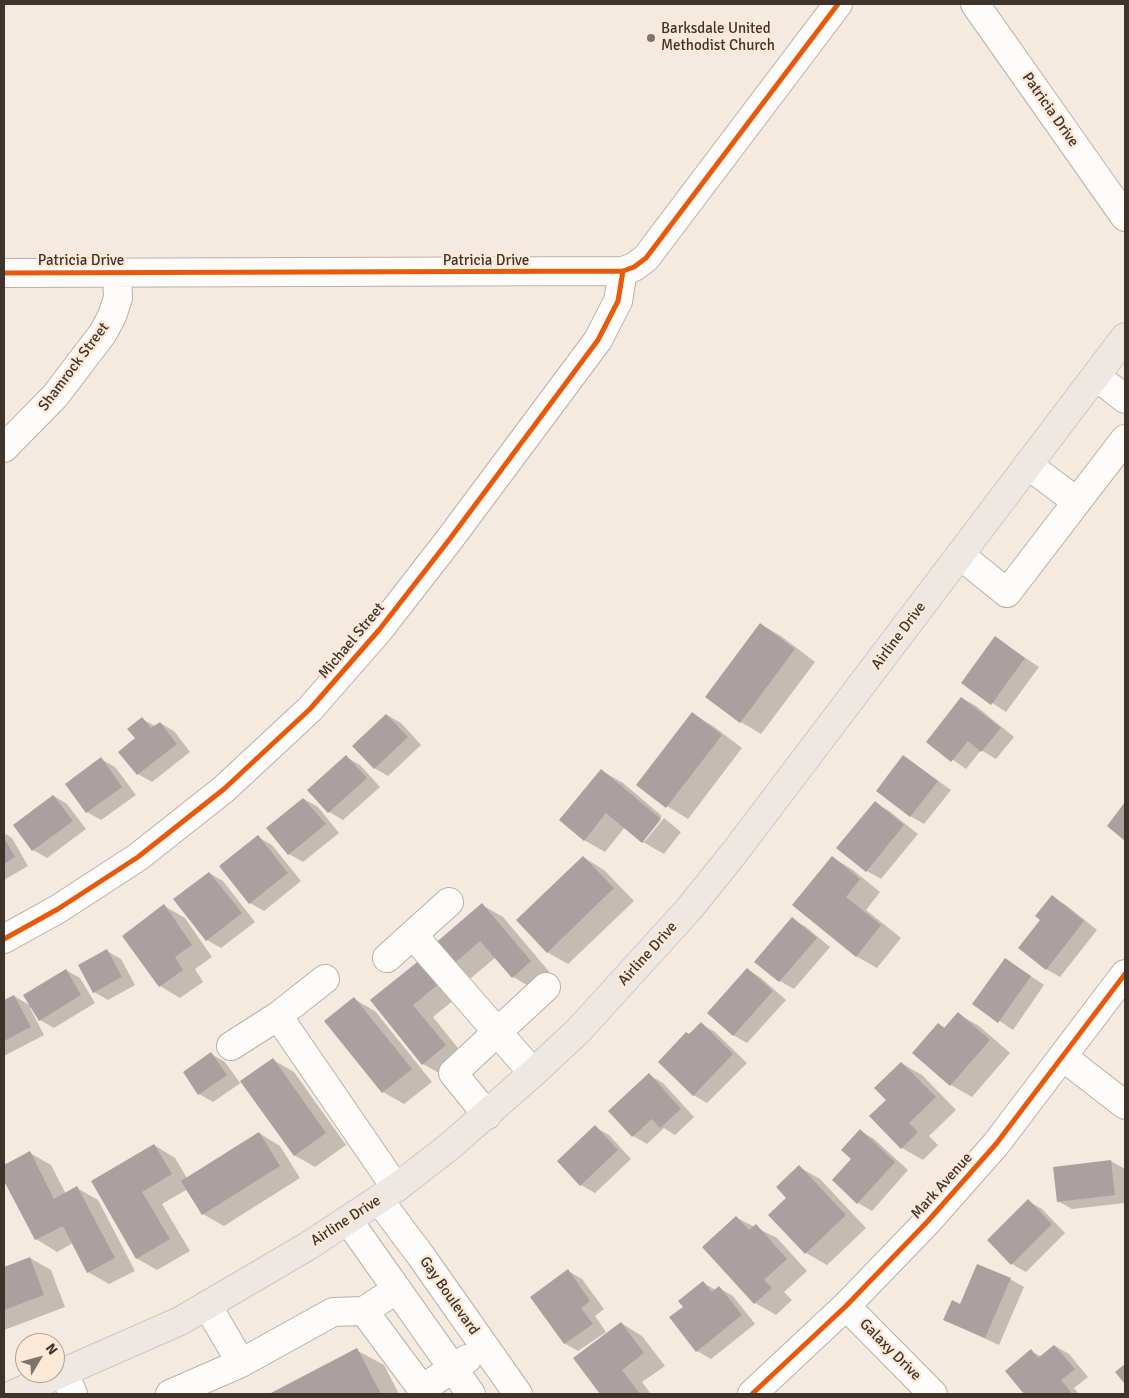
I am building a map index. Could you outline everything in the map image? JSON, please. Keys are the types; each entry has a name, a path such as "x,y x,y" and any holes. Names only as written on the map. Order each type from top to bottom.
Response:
{"main road":[{"name":"Airline Drive","path":"14,1394 68,1384 180,1321 348,1220 387,1194 488,1114 579,1030 689,909 791,780 1125,337"}],"street":[{"name":"Patricia Drive","path":"4,273 623,271 634,267 646,258 838,4"},
{"name":"Patricia Drive","path":"975,4 1125,217"},
{"name":"Michael Street","path":"4,940 58,909 138,857 224,789 310,709 379,630 449,540 598,340 618,301 623,271"},
{"name":"Shamrock Street","path":"4,448 55,396 102,333 112,316 118,298 117,273"},
{"path":"1096,376 1125,399"},
{"path":"960,556 1007,594 1125,439"},
{"path":"1028,465 1076,501"},
{"path":"387,958 449,902"},
{"path":"413,935 533,1073"},
{"name":"Mark Avenue","path":"752,1394 846,1306 928,1221 996,1144 1125,974"},
{"path":"231,1046 278,1016 325,979"},
{"path":"488,1114 453,1073 546,987"},
{"name":"Gay Boulevard","path":"278,1016 387,1194 484,1347 518,1394"},
{"path":"1063,1057 1125,1105"},
{"path":"348,1220 471,1394"},
{"path":"170,1394 241,1362 333,1312 364,1311 397,1289"},
{"path":"207,1305 241,1362"},
{"name":"Galaxy Drive","path":"846,1306 934,1394"},
{"path":"364,1311 423,1392 484,1347"}],"building":[{"path":"760,623 795,649 740,723 705,697"},
{"path":"995,636 1025,658 991,705 961,683"},
{"path":"961,697 1001,728 981,752 968,741 951,762 926,742"},
{"path":"692,712 722,735 666,808 636,785"},
{"path":"386,714 408,737 374,769 352,746"},
{"path":"142,717 151,728 160,722 177,744 137,775 118,752 135,738 127,729"},
{"path":"346,755 367,778 328,813 307,790"},
{"path":"903,755 938,781 910,817 876,791"},
{"path":"101,757 122,787 86,813 65,784"},
{"path":"601,769 661,819 642,843 606,813 584,841 559,820"},
{"path":"53,795 73,821 32,851 13,825"},
{"path":"303,798 326,824 288,855 266,828"},
{"path":"875,801 904,825 866,872 836,848"},
{"path":"1125,802 1125,841 1107,826"},
{"path":"258,835 288,873 249,904 219,866"},
{"path":"4,838 15,857 4,864"},
{"path":"583,856 614,888 547,953 516,920"},
{"path":"832,856 860,879 846,897 881,925 856,957 792,905"},
{"path":"209,872 242,913 206,941 173,899"},
{"path":"1052,895 1084,921 1046,970 1018,948 1040,920 1035,916"},
{"path":"482,903 531,961 512,978 480,941 450,967 432,946"},
{"path":"164,904 192,945 175,957 183,970 159,987 122,936"},
{"path":"792,917 817,938 779,982 754,962"},
{"path":"107,949 122,977 93,993 78,965"},
{"path":"1005,958 1031,976 998,1023 972,1004"},
{"path":"421,959 440,983 413,1005 446,1045 422,1065 370,1000"},
{"path":"747,968 773,991 733,1036 707,1013"},
{"path":"66,969 81,995 39,1021 23,995"},
{"path":"14,995 31,1027 4,1041 4,1000"},
{"path":"354,997 412,1069 382,1093 324,1021"},
{"path":"958,1012 990,1040 950,1086 912,1053 938,1023 944,1028"},
{"path":"701,1022 733,1054 693,1096 658,1062 686,1032 689,1034"},
{"path":"211,1052 227,1075 198,1095 183,1072"},
{"path":"273,1058 326,1133 294,1156 240,1081"},
{"path":"901,1062 936,1097 909,1123 918,1132 901,1149 869,1116 886,1100 874,1088"},
{"path":"649,1073 681,1109 660,1128 652,1119 632,1137 608,1111"},
{"path":"595,1125 618,1150 580,1186 557,1161"},
{"path":"860,1129 895,1162 857,1204 832,1180 851,1159 841,1150"},
{"path":"259,1132 280,1166 202,1215 181,1181"},
{"path":"154,1144 172,1174 142,1192 170,1239 136,1259 91,1181"},
{"path":"30,1151 54,1199 77,1186 115,1258 87,1273 63,1226 35,1240 4,1181 4,1165"},
{"path":"1111,1160 1115,1195 1057,1202 1053,1167"},
{"path":"799,1165 846,1215 805,1254 768,1215 786,1198 776,1187"},
{"path":"1028,1199 1052,1224 1011,1265 987,1240"},
{"path":"736,1216 749,1230 756,1224 787,1259 764,1280 772,1288 754,1304 702,1247"},
{"path":"30,1257 44,1295 4,1310 4,1267"},
{"path":"977,1264 1011,1278 985,1338 943,1320 952,1300 960,1304"},
{"path":"568,1269 590,1301 581,1308 593,1324 564,1344 530,1297"},
{"path":"703,1281 712,1292 719,1286 742,1315 696,1352 669,1317 683,1307 678,1301"},
{"path":"621,1322 644,1353 622,1370 640,1394 600,1394 573,1358"},
{"path":"1054,1345 1075,1369 1061,1380 1071,1392 1069,1394 1024,1394 1005,1371 1031,1349 1038,1358"},
{"path":"357,1348 381,1394 269,1394"},
{"path":"1125,1364 1125,1384 1115,1372"}],"cycle path":[{"path":"4,273 623,271 634,267 646,258 838,4"},
{"path":"4,939 58,909 138,857 224,789 310,709 379,630 449,540 598,340 618,301 623,271"},
{"path":"752,1394 846,1306 928,1221 996,1144 1125,974"}],"place":[{"name":"Barksdale United Methodist Church","path":"651,38"}]}
